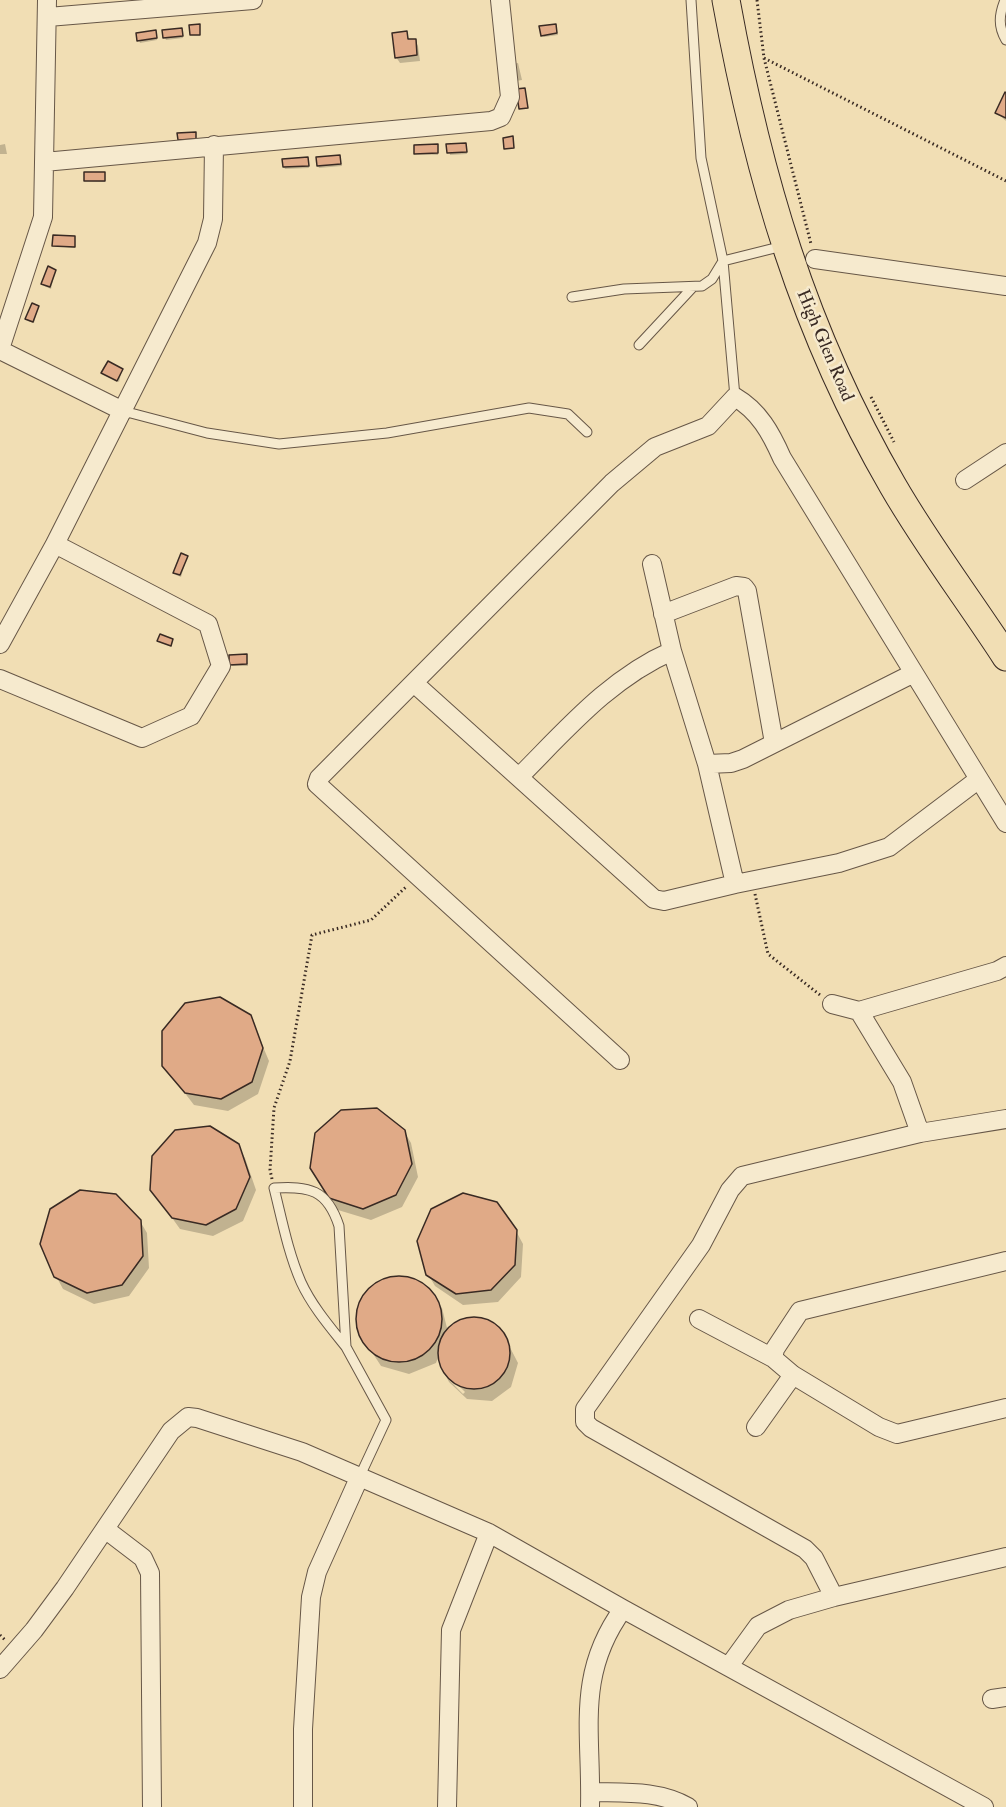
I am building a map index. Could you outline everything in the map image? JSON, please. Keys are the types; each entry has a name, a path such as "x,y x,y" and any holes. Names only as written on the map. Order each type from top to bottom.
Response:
{"main road":[{"name":"High Glen Road","path":"726,0 751,129 800,293 823,348 894,488 1006,657"}],"street":[{"path":"123,411 0,349 43,217 48,8 253,0"},
{"path":"44,162 491,121 501,117 510,97 500,0"},
{"path":"0,644 55,544 210,234 213,219 214,145"},
{"path":"815,259 1006,289"},
{"path":"620,1060 317,784 319,778 415,684 612,483 655,447 708,426 735,397 750,406 772,436 782,458 912,674 1006,823"},
{"path":"965,480 1006,453"},
{"path":"0,680 142,738 191,716 221,666 208,624 55,544"},
{"path":"652,564 672,651 707,764 735,884"},
{"path":"663,614 736,586 744,587 747,591 774,743"},
{"path":"519,777 605,693 650,661 672,651"},
{"path":"707,764 731,763 912,674"},
{"path":"415,684 654,898 664,901 839,863 889,847 979,779"},
{"path":"832,1004 859,1011 997,971 1006,966"},
{"path":"859,1011 902,1082 920,1133"},
{"path":"834,1597 814,1558 806,1549 591,1428 585,1422 584,1413 701,1245 735,1181 751,1172 920,1133 1006,1119"},
{"path":"773,1358 794,1317 806,1308 1006,1261"},
{"path":"699,1319 773,1358 793,1375 879,1427 897,1434 1006,1408"},
{"path":"756,1427 793,1375"},
{"path":"0,1669 34,1630 171,1431 188,1418 206,1419 302,1452 489,1533 984,1807"},
{"path":"303,1807 309,1610 317,1572 359,1478"},
{"path":"105,1529 143,1558 150,1573 152,1807"},
{"path":"447,1807 450,1630 489,1533"},
{"path":"729,1666 758,1626 789,1610 834,1597 1006,1557"},
{"path":"623,1609 606,1633 599,1648 589,1695 591,1800 646,1793 673,1798 688,1807"}],"lane":[{"path":"691,0 701,158 723,261 735,397"},
{"path":"1005,0 1000,16 1000,30 1006,40"},
{"path":"572,297 624,289 702,286 712,279 723,261 785,246"},
{"path":"639,345 692,288"},
{"path":"123,411 207,434 279,444 387,433 529,408 568,414 587,432"},
{"path":"346,1347 339,1226 333,1209 319,1193 303,1188 274,1188 290,1255 302,1284 316,1309 346,1347 386,1420 359,1478"}],"path":[{"path":"757,0 764,58 815,259"},
{"path":"764,58 1006,181"},
{"path":"866,386 898,449"},
{"path":"274,1188 270,1170 274,1107 290,1061 312,935 372,920 416,876"},
{"path":"753,880 768,954 832,1004"}],"building":[{"path":"200,24 200,35 190,35 189,25"},
{"path":"556,24 557,33 541,36 539,26"},
{"path":"182,28 183,36 163,38 162,30"},
{"path":"156,30 157,38 137,41 136,33"},
{"path":"407,31 408,39 416,39 417,55 395,58 392,33"},
{"path":"525,88 528,108 519,109 516,89"},
{"path":"1006,93 1006,118 995,113"},
{"path":"196,132 196,139 178,140 177,133"},
{"path":"513,136 514,148 504,149 503,138"},
{"path":"466,143 467,152 447,153 446,144"},
{"path":"438,144 438,153 414,154 414,145"},
{"path":"340,155 341,164 317,166 316,157"},
{"path":"308,157 309,166 283,167 282,159"},
{"path":"84,172 105,172 105,181 84,181"},
{"path":"53,235 75,236 75,247 52,246"},
{"path":"48,266 56,270 50,287 41,284"},
{"path":"32,303 39,306 33,322 25,319"},
{"path":"108,361 123,369 117,381 101,373"},
{"path":"181,553 188,556 180,575 173,573"},
{"path":"160,634 173,639 171,646 157,641"},
{"path":"247,654 247,664 229,665 229,655"},
{"path":"220,997 251,1015 263,1048 252,1082 221,1099 185,1093 162,1066 162,1031 185,1003"},
{"path":"377,1108 405,1130 412,1164 396,1195 363,1209 329,1198 310,1168 315,1133 341,1110"},
{"path":"210,1126 239,1144 250,1177 236,1209 206,1225 172,1218 150,1190 152,1156 175,1130"},
{"path":"80,1190 116,1194 141,1220 143,1256 122,1285 87,1293 54,1277 40,1244 50,1209"},
{"path":"463,1193 497,1202 517,1230 515,1265 491,1290 456,1294 426,1275 417,1241 431,1209"},
{"path":"399,1276 415,1280 429,1289 438,1303 442,1319 438,1335 429,1349 415,1358 399,1362 383,1358 369,1349 360,1335 356,1319 360,1303 369,1289 383,1280"},
{"path":"474,1317 494,1323 504,1333 510,1353 504,1373 494,1383 474,1389 454,1383 444,1373 438,1353 444,1333 454,1323"}]}
